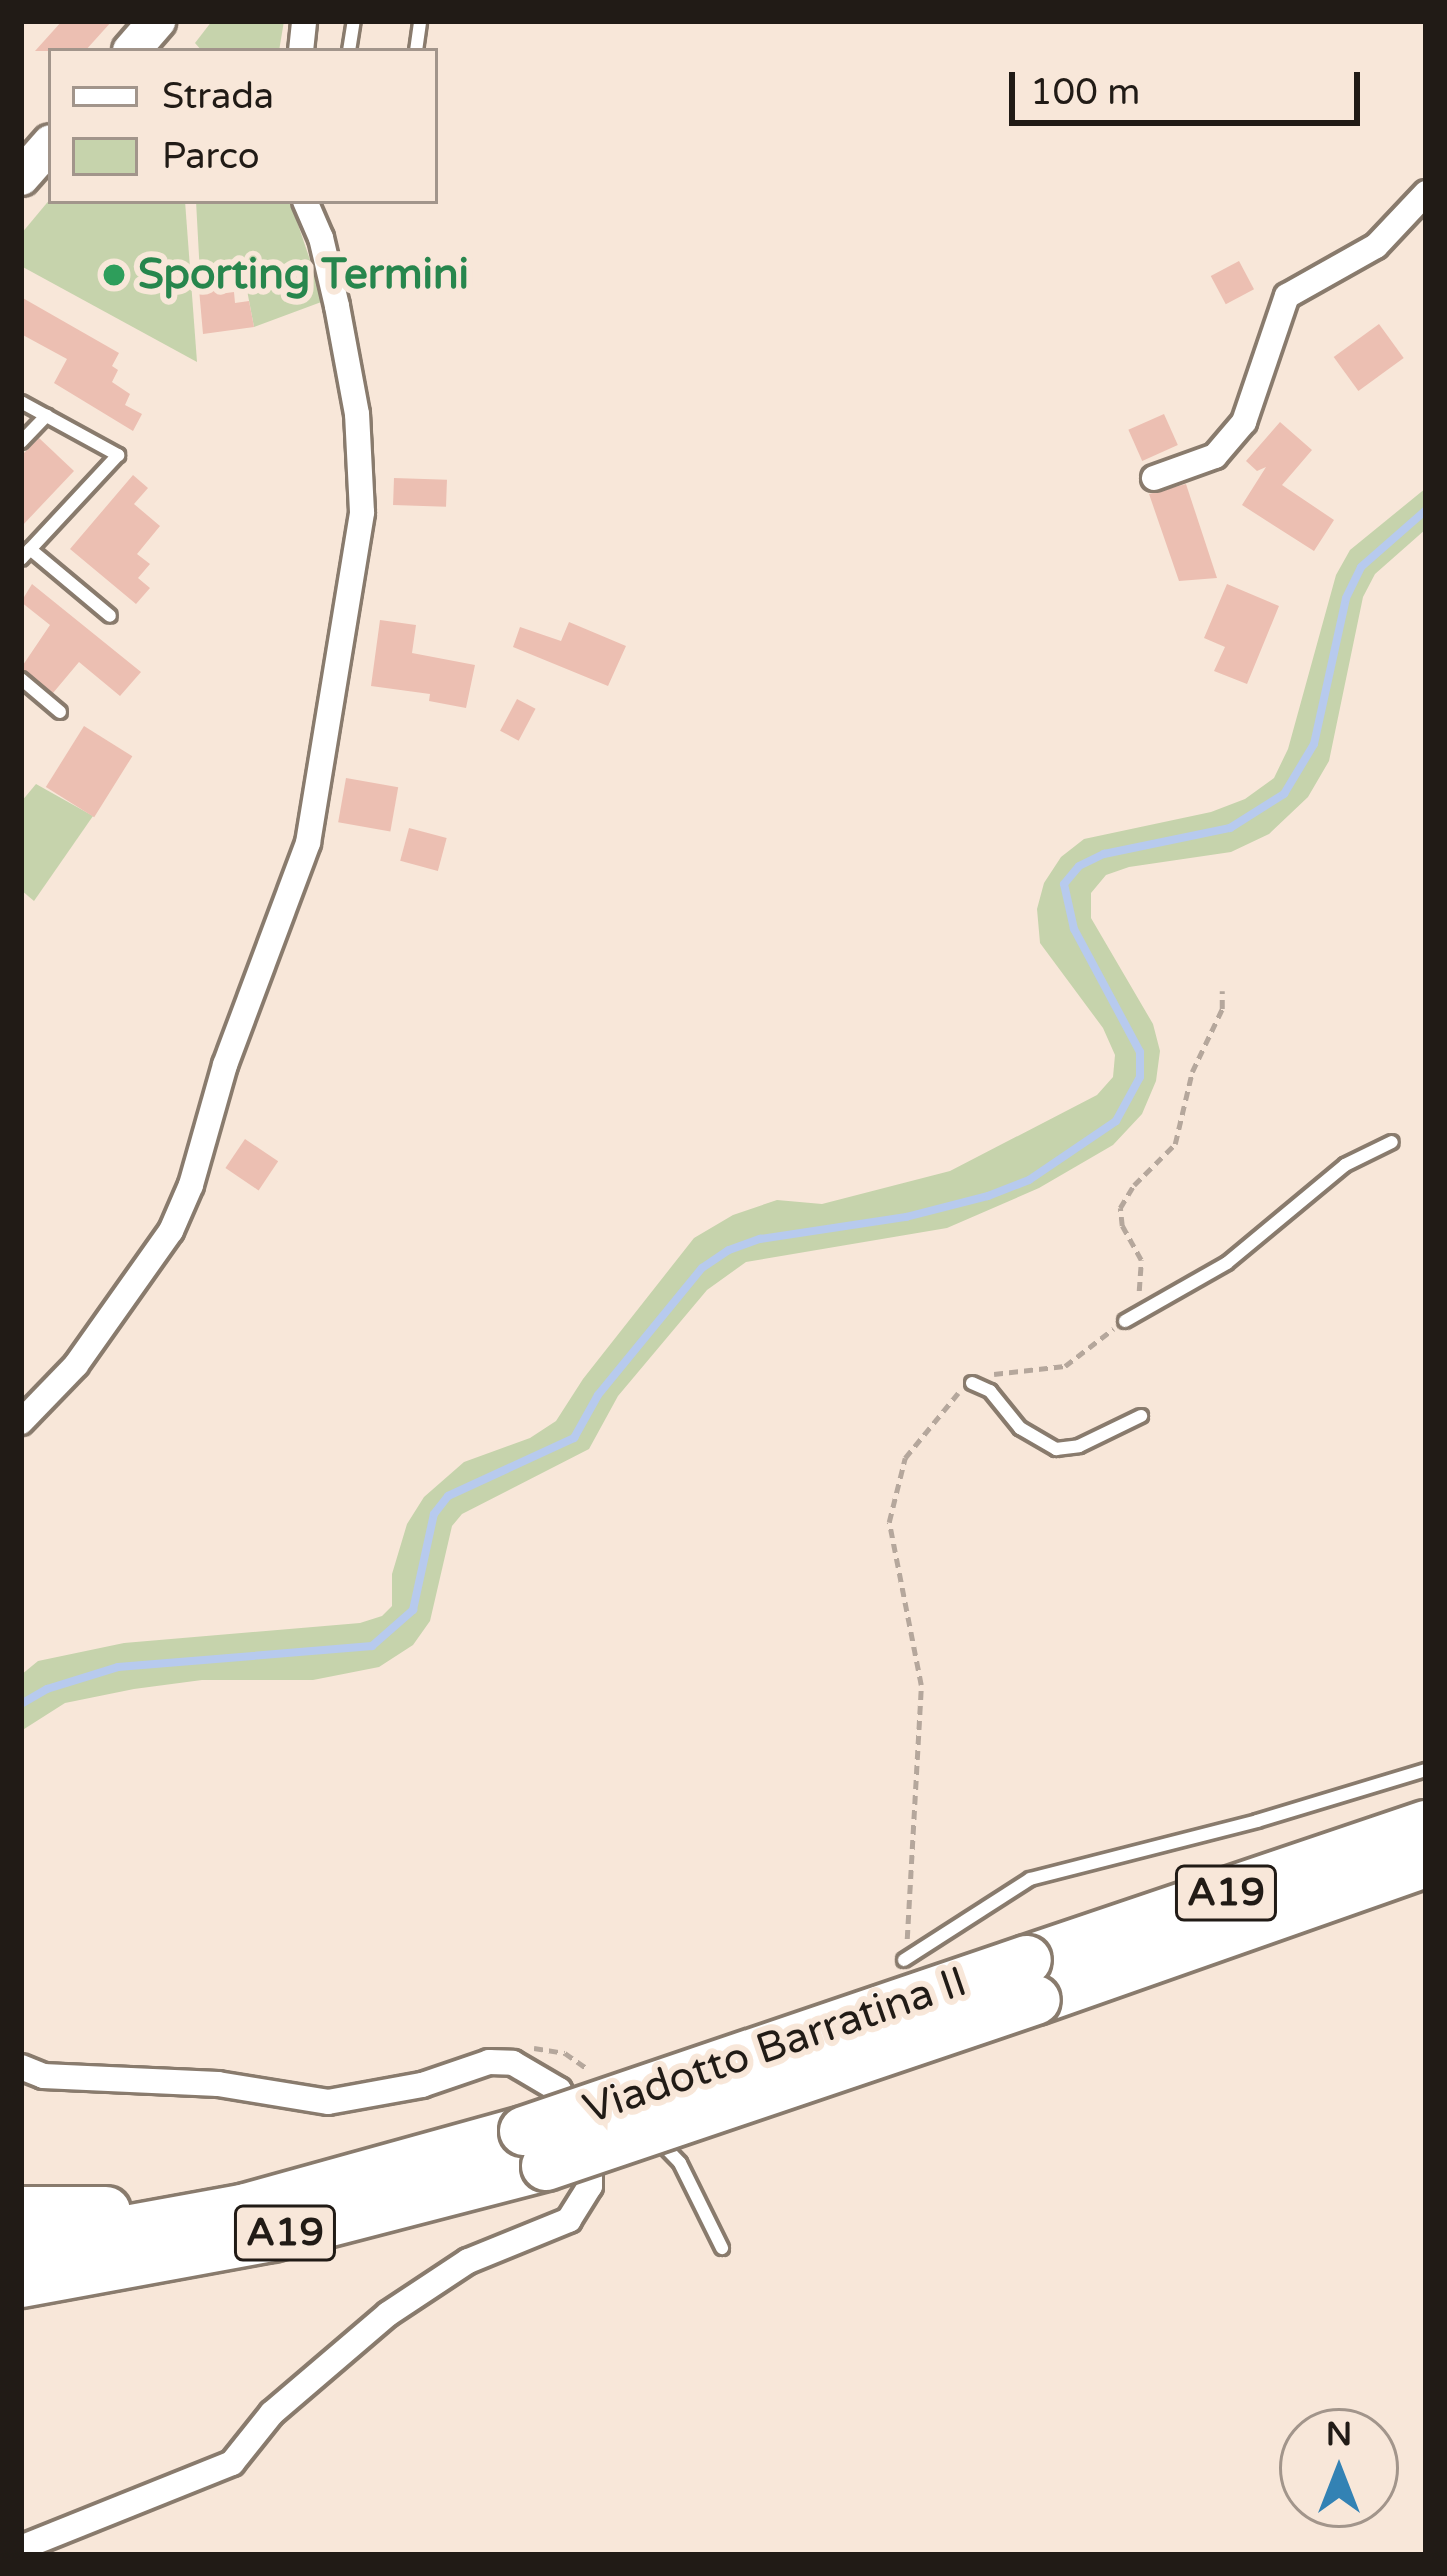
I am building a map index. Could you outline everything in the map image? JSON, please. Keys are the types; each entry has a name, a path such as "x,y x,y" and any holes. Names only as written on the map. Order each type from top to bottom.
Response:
{"highway":[{"name":"A19","path":"1031,1980 1426,1825"},
{"name":"A19","path":"1031,1980 1426,1863"},
{"name":"Viadotto Barratina II","path":"518,2148 1031,1980"},
{"name":"A19","path":"21,2249 246,2207 518,2148"},
{"name":"A19","path":"21,2288 272,2237 518,2148"},
{"path":"21,2211 121,2211 415,2152 518,2148"}],"main road":[{"path":"134,48 158,21"},
{"path":"21,177 48,146"}],"street":[{"path":"1154,478 1215,455 1244,422 1287,296 1376,246 1426,193"},
{"path":"21,1422 76,1365 171,1232 198,1164 225,1065 308,843 362,492 357,414 337,306 321,238 306,204"},
{"path":"21,2067 43,2076 218,2084 328,2102 422,2086 489,2062 513,2063 559,2090 590,2155 590,2186 569,2220 468,2261 388,2314 272,2413 232,2462 21,2548"}],"lane":[{"path":"21,402 118,455 25,554 110,616"},
{"path":"21,442 47,416"},
{"path":"21,679 60,712"},
{"path":"1125,1321 1227,1263 1345,1165 1392,1142"},
{"path":"972,1383 990,1391 1020,1428 1055,1449 1079,1446 1141,1416"},
{"path":"904,1960 1030,1879 1257,1821 1426,1769"},
{"path":"596,2075 680,2163 722,2248"}],"path":[{"path":"904,1960 921,1685 890,1522 905,1458 972,1383 990,1375 1065,1366 1125,1321 1142,1280 1141,1260 1122,1226 1120,1208 1134,1186 1175,1144 1192,1072 1222,1009 1222,991"},
{"path":"513,2063 524,2048 546,2048 566,2053 596,2075"}],"green space":[{"path":"212,21 284,21 280,48 199,48 195,43"},
{"name":"Sporting Termini","path":"48,202 185,204 197,362 21,266 21,234"},
{"path":"196,204 291,204 324,301 254,327 243,269 200,275"},
{"path":"1426,488 1426,529 1375,574 1363,597 1329,761 1308,797 1269,834 1231,852 1129,867 1106,875 1091,893 1091,918 1153,1024 1160,1051 1156,1081 1142,1114 1113,1145 1039,1188 947,1228 746,1262 707,1290 618,1396 589,1449 462,1514 452,1526 430,1621 413,1645 379,1667 313,1680 202,1680 134,1689 65,1703 21,1731 21,1675 38,1661 124,1643 360,1623 382,1616 392,1606 392,1574 407,1524 424,1497 464,1462 530,1438 556,1421 583,1379 694,1238 733,1215 777,1200 822,1204 950,1171 1097,1095 1113,1077 1115,1055 1103,1028 1040,943 1037,909 1044,883 1061,857 1084,839 1211,812 1245,799 1274,778 1288,749 1336,575 1350,550"},
{"path":"36,784 93,816 34,901 21,890 21,802"}],"building":[{"path":"62,21 112,21 88,48 35,51"},
{"path":"1239,261 1254,289 1226,304 1211,276"},
{"path":"218,287 219,294 234,292 235,303 249,301 254,327 203,334 199,289"},
{"path":"21,297 119,353 112,366 118,370 112,382 130,394 125,405 142,414 133,431 54,383 67,359 21,334"},
{"path":"1379,324 1404,358 1358,391 1334,357"},
{"path":"1164,414 1178,445 1142,461 1128,430"},
{"path":"1280,422 1312,450 1282,485 1334,520 1314,551 1242,505 1266,467 1257,471 1246,461"},
{"path":"39,438 74,471 21,527 21,456"},
{"path":"133,475 148,488 134,504 160,526 137,554 150,564 138,578 150,588 136,604 70,549"},
{"path":"394,478 447,480 446,507 393,505"},
{"path":"1186,484 1217,578 1179,581 1149,494"},
{"path":"32,584 141,672 120,696 79,662 53,693 21,668 50,625 21,602"},
{"path":"1227,584 1279,606 1247,684 1214,671 1225,647 1204,638"},
{"path":"380,620 416,625 412,653 475,665 466,708 429,701 430,694 371,686"},
{"path":"569,622 626,646 608,686 513,647 520,627 561,641"},
{"path":"517,699 536,709 519,741 500,731"},
{"path":"84,726 132,756 94,817 46,787"},
{"path":"346,778 398,787 390,832 338,822"},
{"path":"409,828 447,838 438,871 400,861"},
{"path":"245,1139 278,1161 259,1190 225,1168"}],"waterway":[{"path":"21,1704 47,1689 118,1667 372,1646 413,1610 434,1514 448,1496 574,1438 598,1395 702,1268 729,1250 760,1239 906,1217 988,1196 1029,1180 1116,1121 1140,1077 1140,1052 1074,929 1064,884 1079,866 1104,854 1230,828 1284,794 1314,744 1346,598 1361,567 1426,510"}],"place":[{"name":"Sporting Termini","path":"114,275"}]}
